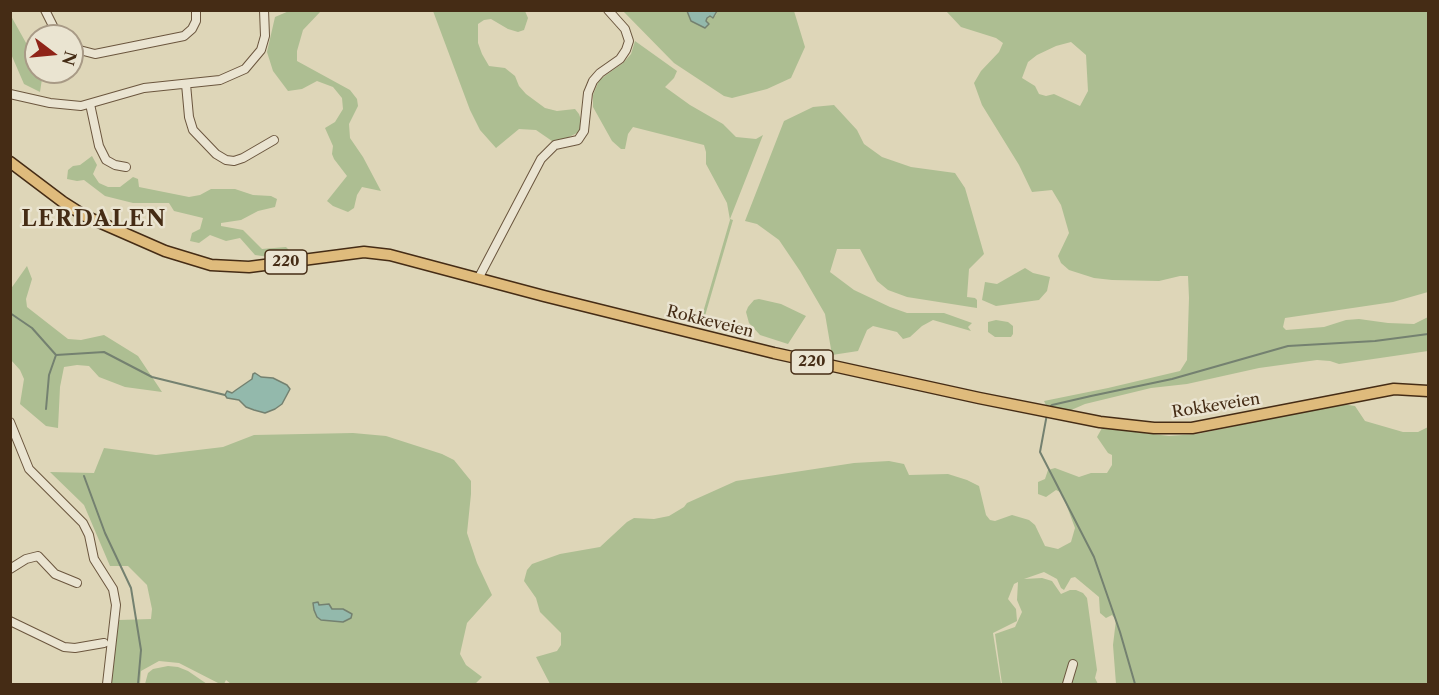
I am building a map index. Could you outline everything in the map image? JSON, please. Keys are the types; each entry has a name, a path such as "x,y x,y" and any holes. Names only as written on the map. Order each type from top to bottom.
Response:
{"main road":[{"name":"Rokkeveien","path":"10,162 63,202 86,216 152,246 197,262 224,267 249,267 364,252 390,255 774,353 1048,412 1138,427 1180,429 1394,390 1428,391"}],"street":[{"path":"45,10 52,24"},
{"path":"84,51 95,54 184,36 192,29 196,21 196,10"},
{"path":"10,94 50,103 81,106 144,88 220,80 245,69 256,57 263,43 264,10"},
{"path":"478,279 541,159 555,145 578,140 584,131 588,93 593,81 620,59 626,50 629,41 625,28 608,10"},
{"path":"186,84 192,130 216,154 226,160 243,159 274,140"},
{"path":"90,104 99,146 106,160 126,167"},
{"path":"11,425 29,469 75,514 86,529 94,559 113,589 116,605 108,643 107,684"},
{"path":"10,569 26,559 38,556 55,574 77,583"},
{"path":"10,621 64,647 75,648 108,643"},
{"path":"1067,684 1073,664"}],"green space":[{"path":"289,11 321,11 303,30 297,51 297,61 350,90 357,99 358,106 349,124 350,138 381,191 362,187 357,195 354,208 348,212 327,201 347,176 334,159 333,146 325,128 335,122 343,109 342,98 333,87 317,81 302,89 288,91 273,71 267,52 275,17"},
{"path":"433,11 525,11 528,18 524,30 518,32 491,19 478,24 478,43 482,54 489,66 505,68 515,76 519,86 526,94 545,108 557,111 575,109 582,123 579,132 565,139 552,141 536,130 519,129 496,148 480,130 470,110"},
{"path":"623,11 687,11 691,21 706,21 710,16 712,18 716,15 717,11 794,11 805,47 791,78 767,89 732,98 724,96 674,63"},
{"path":"946,11 1428,11 1428,292 1393,302 1285,318 1283,327 1286,330 1324,327 1346,320 1359,319 1414,324 1428,317 1428,351 1339,364 1317,360 1259,368 1187,384 1151,388 1085,404 1069,411 1047,407 1044,401 1180,371 1187,360 1188,276 1159,281 1112,280 1094,278 1069,270 1061,263 1058,256 1069,233 1061,205 1052,190 1032,192 1019,165 982,105 974,83 981,71 999,52 1003,43 996,38 961,27","holes":["1071,42 1086,55 1088,91 1080,106 1054,94 1046,96 1039,94 1035,86 1022,78 1028,62 1056,46"]},
{"path":"11,16 24,39 24,84 11,54"},
{"path":"635,41 677,71 665,87 723,124 736,137 756,139 763,135 730,219 733,220 702,326 695,326 702,316 730,220 727,203 706,164 704,145 633,127 628,134 625,149 621,149 612,141 593,107 593,95 599,80 623,63 631,54"},
{"path":"24,84 41,84 40,92"},
{"path":"834,105 857,130 864,144 882,157 911,167 955,173 965,188 984,254 969,269 967,297 977,300 977,308 907,297 888,290 877,281 860,249 837,249 830,272 854,290 890,307 907,313 944,313 972,323 968,327 971,331 933,320 910,337 903,339 897,332 873,326 867,330 858,351 832,355 825,314 800,271 779,240 757,224 745,221 784,121 813,107"},
{"path":"92,156 97,165 93,174 99,183 108,187 120,187 133,177 138,179 139,187 189,197 200,195 211,189 235,189 253,195 271,196 277,199 275,207 258,211 241,220 221,223 221,226 243,230 262,249 286,247 291,252 269,257 255,255 240,238 226,241 210,235 199,243 190,241 192,233 200,229 203,218 174,211 169,203 133,203 105,196 84,180 67,179 68,170"},
{"path":"27,266 32,279 26,299 27,307 68,339 81,340 104,335 138,356 162,392 125,387 99,377 89,366 77,365 64,367 60,387 58,428 46,426 20,404 24,379 11,360 10,290"},
{"path":"1025,268 1033,273 1050,277 1047,291 1039,300 996,306 982,300 985,282 997,284"},
{"path":"754,300 781,304 806,316 788,344 760,335 749,323 746,312 748,307"},
{"path":"996,320 1008,322 1013,326 1011,337 995,337 988,332 988,322"},
{"path":"1342,404 1355,406 1365,421 1403,432 1418,432 1428,427 1428,684 1116,684 1113,645 1116,620 1112,615 1106,618 1100,613 1099,597 1075,577 1071,578 1064,590 1057,579 1044,572 1024,579 1042,578 1052,581 1061,594 1076,590 1087,598 1097,670 1095,678 1098,684 1002,684 995,634 1015,627 1022,612 1017,600 1018,582 1014,584 1008,599 1016,609 1017,621 993,633 1001,684 550,684 536,657 557,651 561,645 561,633 540,612 536,598 524,581 527,570 532,564 560,554 600,547 634,518 654,519 669,516 687,503 736,481 854,463 889,461 904,464 909,475 948,474 979,486 986,515 990,520 995,521 1012,515 1029,520 1035,525 1045,546 1058,549 1071,542 1075,528 1062,493 1056,490 1046,497 1038,494 1038,482 1045,479 1048,470 1055,468 1079,477 1091,473 1107,473 1112,465 1112,455 1097,437 1102,428 1169,436 1197,434"},
{"path":"353,433 386,436 442,454 454,460 471,481 467,533 477,563 492,595 467,623 460,654 466,665 482,677 475,684 231,684 226,680 224,684 220,684 179,663 159,661 141,671 140,684 110,684 119,620 151,619 152,609 147,585 128,566 110,566 84,505 50,472 94,473 104,448 156,455 223,447 254,435"},
{"path":"168,666 188,671 207,684 145,684 148,673 153,669"}],"water":[{"path":"687,11 717,11 713,18 710,16 707,18 706,21 709,24 705,28 691,21"},
{"path":"255,373 261,377 273,378 290,389 282,404 265,413 246,407 239,400 227,398 225,395 227,391 232,393 252,379"},
{"path":"318,602 319,605 329,604 332,609 343,609 352,614 351,618 343,622 321,620 314,610 313,603"}],"waterway":[{"path":"10,313 32,328 56,355 49,375 46,409"},
{"path":"1049,408 1052,405 1172,379 1288,346 1375,341 1428,334"},
{"path":"56,355 104,352 152,377 225,395"},
{"path":"1047,414 1040,452 1094,557 1135,684"},
{"path":"84,476 105,533 131,588 141,650 138,684"}],"district":[{"name":"LERDALEN","path":"94,220"}]}
